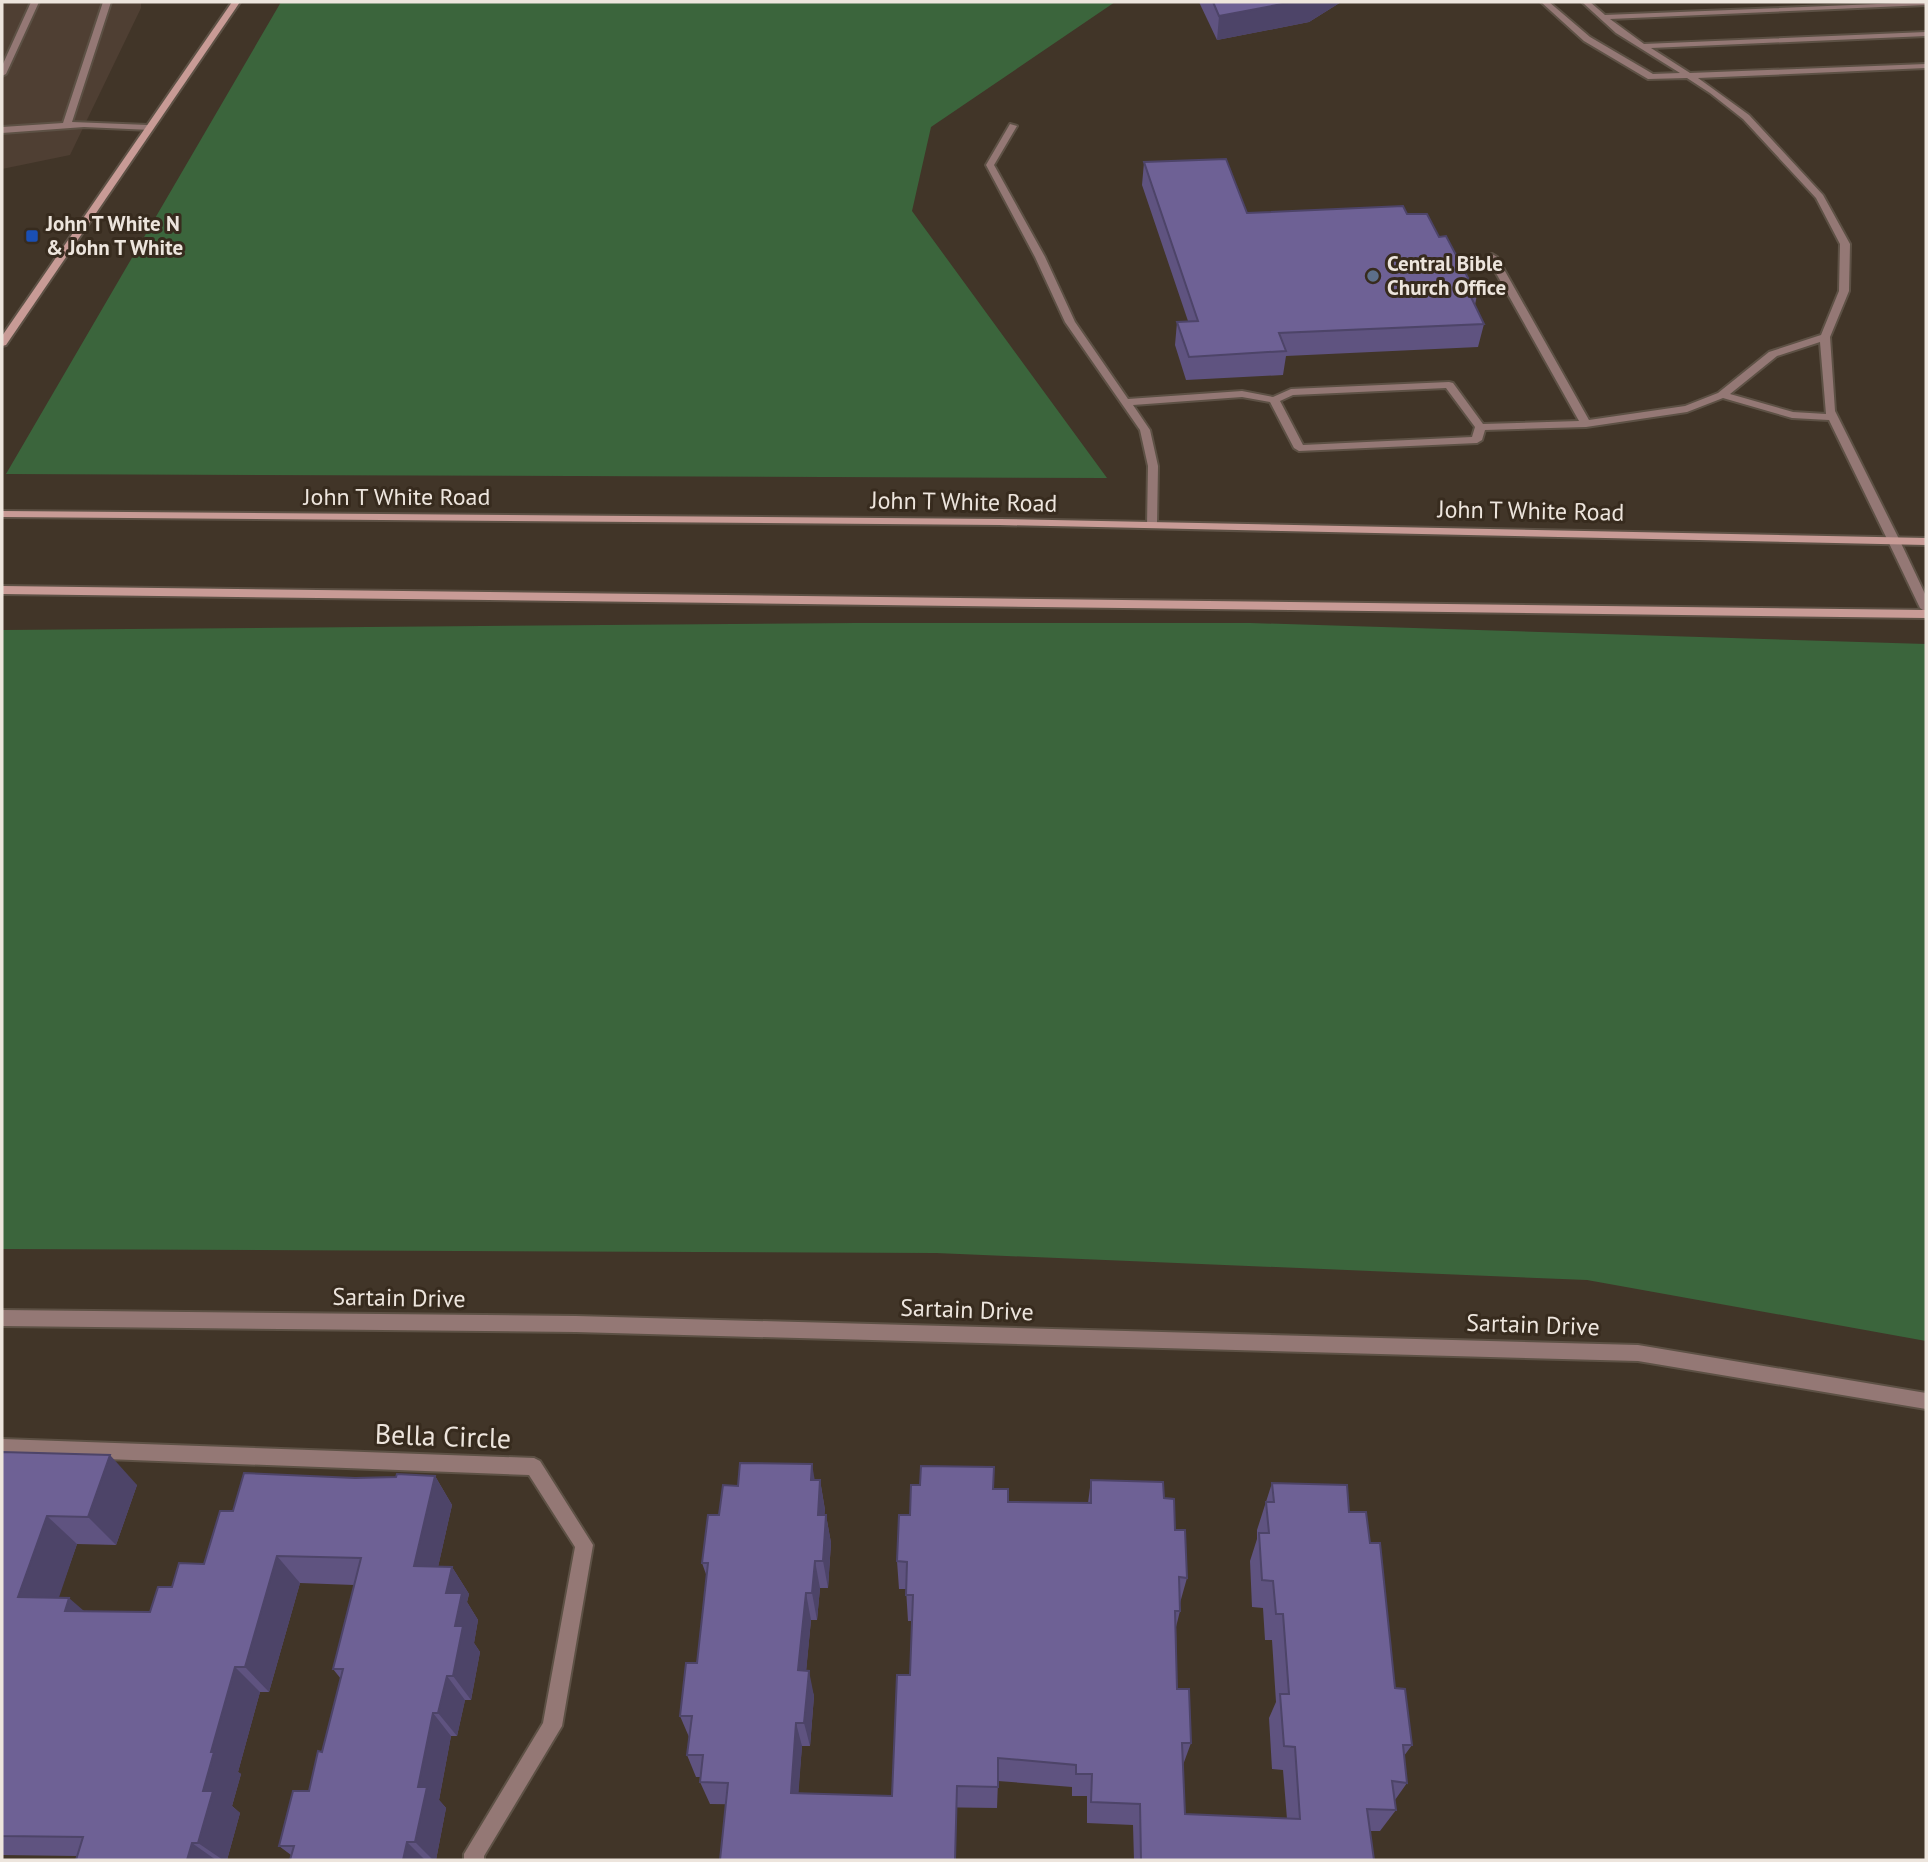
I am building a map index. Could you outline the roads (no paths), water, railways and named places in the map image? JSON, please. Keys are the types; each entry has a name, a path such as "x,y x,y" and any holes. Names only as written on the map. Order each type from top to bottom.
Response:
{"main road":[{"path":"2,343 236,2"},
{"name":"John T White Road","path":"2,514 1151,525 1926,542"},
{"path":"2,592 15,590 1926,614"}],"street":[{"path":"2,74 35,2"},
{"path":"67,125 107,2"},
{"path":"1545,2 1587,39 1651,77 1926,66"},
{"path":"1586,2 1643,46 1689,75 1745,117 1820,197 1845,244 1844,291 1825,337 1830,411 1926,608"},
{"path":"1603,17 1926,2"},
{"path":"1643,46 1926,34"},
{"path":"2,130 67,125 148,128"},
{"path":"1013,126 990,165 1040,257 1070,322 1145,430 1153,466 1151,525"},
{"path":"1492,257 1586,424"},
{"path":"1480,427 1586,424 1687,409 1722,395 1773,354 1825,337"},
{"path":"1125,402 1242,394 1274,400 1291,392 1449,385 1480,427 1477,440 1299,448 1274,400"},
{"path":"1722,395 1792,415 1833,417"},
{"name":"Sartain Drive","path":"2,1318 576,1324 1638,1353 1926,1401"},
{"name":"Bella Circle","path":"2,1447 534,1467 584,1545 552,1726 474,1854 474,1860"}],"place":[{"name":"John T White N & John T White","path":"32,236"},
{"name":"Central Bible Church Office","path":"1373,276"}]}
